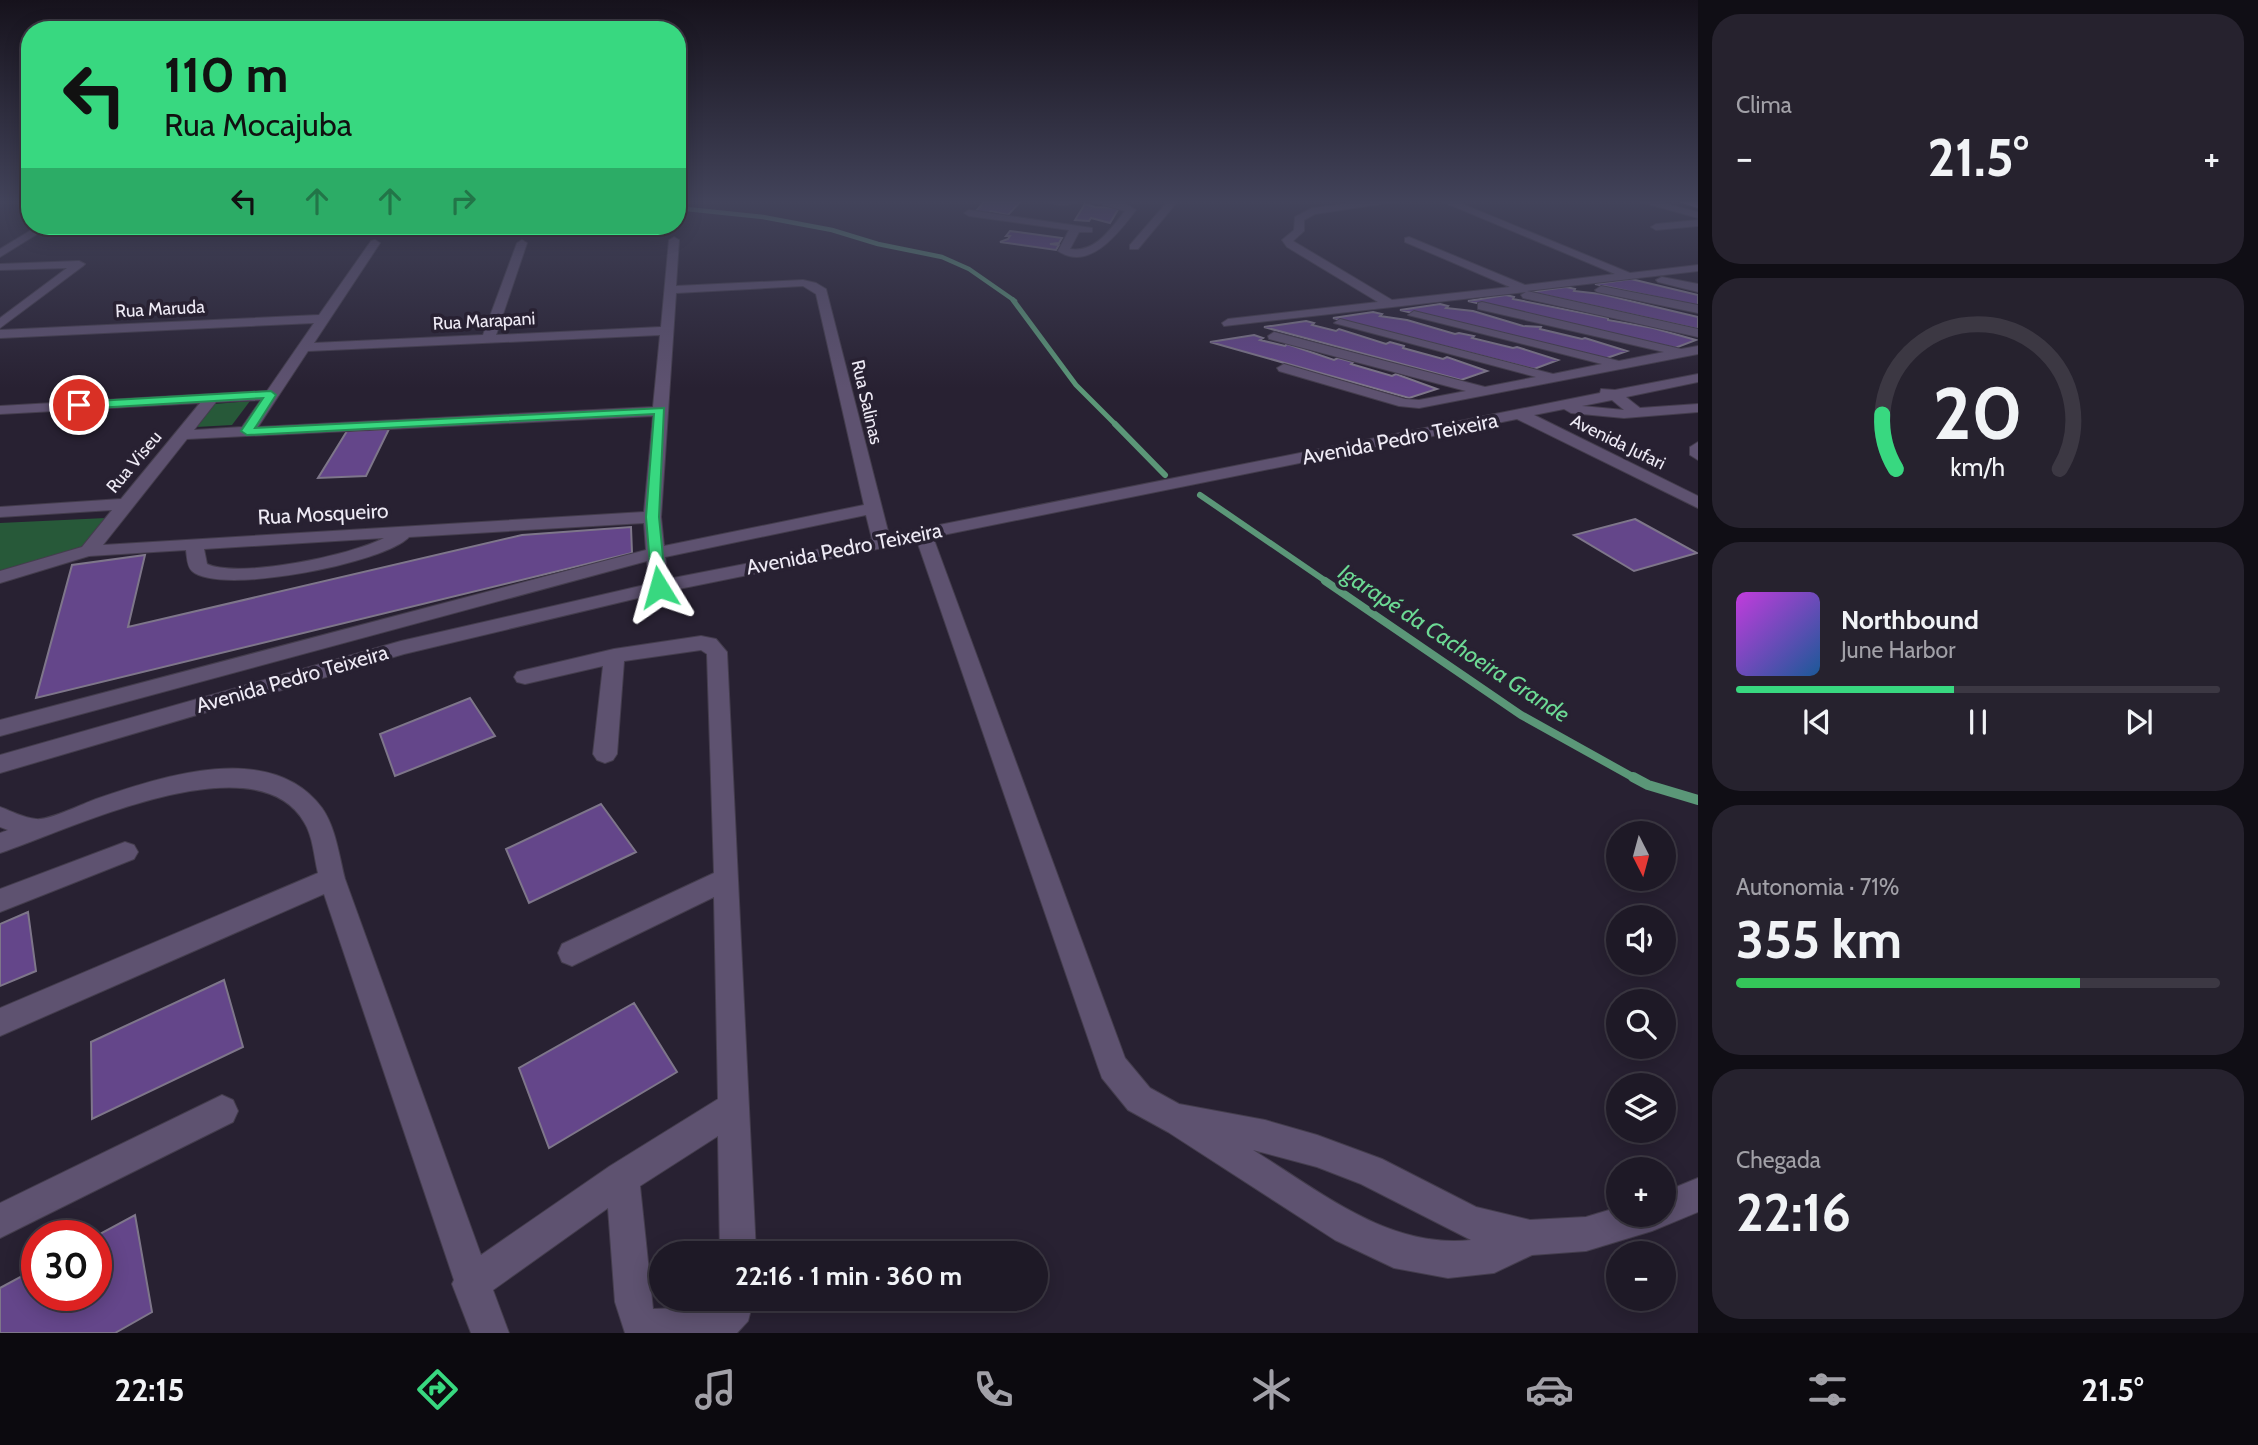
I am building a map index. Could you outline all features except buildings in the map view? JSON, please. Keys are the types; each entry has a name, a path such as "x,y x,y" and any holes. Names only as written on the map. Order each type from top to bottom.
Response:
{"street":[{"path":"247,431 361,263"},
{"path":"488,338 515,263"},
{"path":"659,587 652,517 672,263"},
{"path":"1320,263 1390,304"},
{"path":"1461,263 1526,292 1698,332"},
{"path":"1598,263 1629,276"},
{"path":"0,267 79,265 0,324"},
{"path":"1228,323 1390,304 1526,292 1698,268"},
{"path":"1662,280 1698,288"},
{"name":"Rua Salinas","path":"670,290 803,283 822,292 881,541"},
{"path":"1601,289 1698,309"},
{"path":"1482,306 1691,351"},
{"path":"1414,315 1622,365"},
{"name":"Rua Maruda","path":"0,334 323,319"},
{"path":"1340,323 1556,377 1615,395 1637,413"},
{"name":"Rua Marapani","path":"303,347 667,331"},
{"path":"1274,336 1485,391"},
{"path":"1284,368 1404,403 1430,403 1691,351"},
{"name":"Avenida Pedro Teixeira","path":"0,764 401,648 659,587 1698,378"},
{"path":"1675,383 1698,394"},
{"path":"0,410 271,395"},
{"name":"Rua Viseu","path":"88,551 212,398"},
{"path":"1559,407 1600,413 1698,408"},
{"path":"182,435 660,411"},
{"name":"Avenida Jufari","path":"1521,415 1698,503"},
{"path":"1698,447 1698,455"},
{"path":"0,512 124,504"},
{"name":"Avenida Pedro Teixeira","path":"0,728 654,554 872,509"},
{"name":"Rua Mosqueiro","path":"0,577 88,551 652,517"},
{"path":"194,544 198,567 226,576 328,562 382,547 392,543 405,532"},
{"path":"923,533 1113,1067 1139,1100 1175,1119 1208,1143 1347,1228 1394,1250 1448,1260 1494,1255 1530,1238"},
{"path":"525,677 614,656 701,643 717,652 738,1241"},
{"path":"605,754 614,656"},
{"path":"0,843 156,789 195,780 261,780 295,794 314,816 332,879 489,1333"},
{"path":"0,817 37,830"},
{"path":"0,901 125,852"},
{"path":"0,1022 332,879"},
{"path":"572,953 727,879"},
{"path":"470,1284 622,1178 733,1108"},
{"path":"0,1221 222,1111"},
{"path":"1175,1119 1265,1136 1317,1152 1370,1171 1472,1223 1530,1238 1586,1234 1609,1227"},
{"path":"622,1178 634,1302 639,1321 653,1329 707,1326 723,1321 732,1311"},
{"path":"1676,1204 1698,1195"}],"green space":[{"path":"250,401 232,425 196,427 215,404"},
{"path":"106,518 80,550 0,571 0,523"}],"waterway":[{"name":"Igarapé da Cachoeira Grande","path":"956,263 969,269 1015,301"},
{"name":"Igarapé da Cachoeira Grande","path":"1013,300 1076,385 1115,424"},
{"name":"Igarapé da Cachoeira Grande","path":"1115,424 1165,475"},
{"name":"Igarapé da Cachoeira Grande","path":"1200,495 1327,582"},
{"name":"Igarapé da Cachoeira Grande","path":"1325,581 1521,715 1636,779"},
{"name":"Igarapé da Cachoeira Grande","path":"1633,777 1648,785 1698,800"}],"route":[{"path":"79,405 271,395 247,431 660,411 652,517 659,587"}]}
